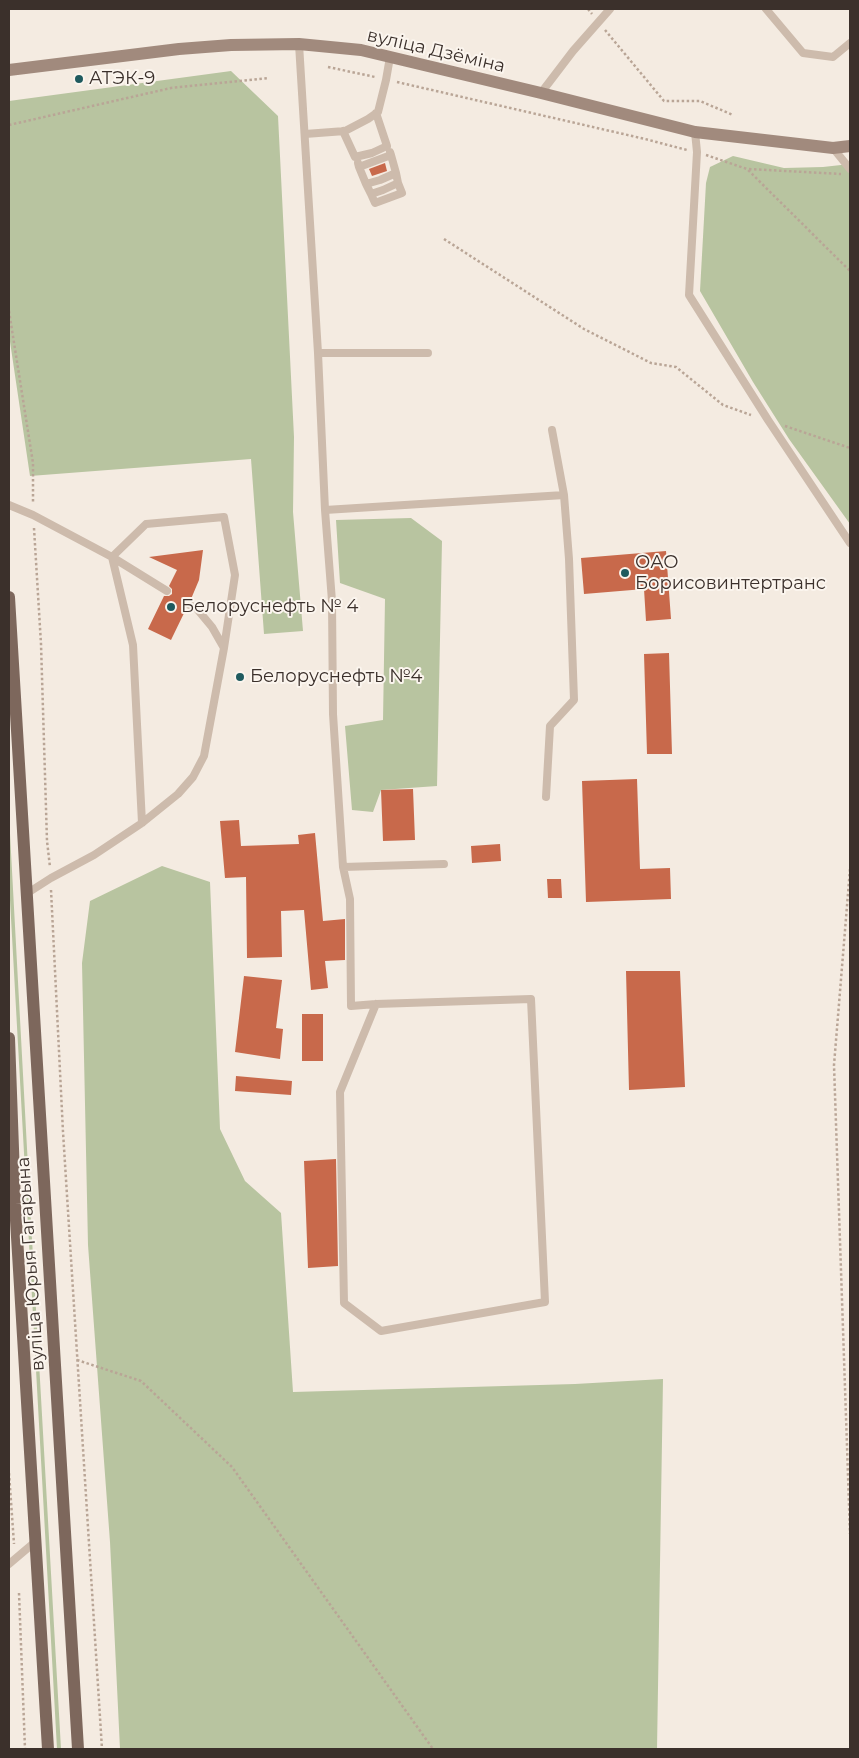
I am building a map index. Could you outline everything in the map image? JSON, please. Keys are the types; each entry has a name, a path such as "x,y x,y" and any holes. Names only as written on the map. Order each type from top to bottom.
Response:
{"main road":[{"name":"вуліца Дзёміна","path":"9,70 179,49 231,45 299,44 361,50 695,132 833,148 850,146"},
{"name":"вуліца Юрыя Гагарына","path":"9,598 78,1749"},
{"name":"вуліца Юрыя Гагарына","path":"9,1038 16,1204 48,1749"}],"lane":[{"path":"541,93 573,51 610,9"},
{"path":"766,9 803,53 833,57 850,43"},
{"path":"299,44 318,353 325,510 332,601 333,714 343,867 350,899 350,1006 376,1004 531,999 545,1302 381,1331 344,1303 340,1092 376,1004"},
{"path":"305,134 343,131 378,112 390,57"},
{"path":"343,131 371,194 398,183 391,155 376,113"},
{"path":"695,132 697,152 689,295 768,420 850,544"},
{"path":"356,157 372,153 387,146"},
{"path":"833,148 850,169"},
{"path":"359,167 391,155"},
{"path":"366,184 396,173"},
{"path":"318,353 428,353"},
{"path":"546,797 550,726 574,700 569,559 564,495 552,430"},
{"path":"325,510 564,495"},
{"path":"9,505 33,515 112,556 167,591"},
{"path":"26,894 94,855 142,823 178,794 193,777 204,756 235,575 224,517 146,524 112,556"},
{"path":"112,556 133,644 142,823"},
{"path":"188,604 197,609 207,621 224,648"},
{"path":"343,867 444,864"},
{"path":"9,1564 35,1542"}],"path":[{"path":"588,9 664,101 700,101 733,115"},
{"path":"328,66 645,139 697,152 747,169 841,174"},
{"path":"9,125 171,88 270,78"},
{"path":"747,169 850,271"},
{"path":"444,239 584,329 651,363 676,367 723,405 850,448"},
{"path":"9,311 33,463 33,515 41,644 47,841 51,878 63,1132 102,1749"},
{"path":"850,869 834,1065 850,1534"},
{"path":"77,1360 140,1381 232,1467 433,1749"},
{"path":"9,1472 14,1546"},
{"path":"19,1593 25,1749"}],"green space":[{"path":"231,71 278,116 294,437 293,512 303,631 264,634 251,459 30,476 9,335 9,101"},
{"path":"733,156 784,168 850,164 850,524 789,439 700,291 706,183 710,167"},
{"path":"411,518 442,541 437,786 381,790 373,812 352,810 345,726 383,720 385,599 340,583 336,520"},
{"path":"9,815 61,1749 57,1749 9,882"},
{"path":"162,866 210,882 220,1129 245,1181 281,1213 293,1392 575,1384 663,1379 657,1749 120,1749 110,1542 88,1245 82,963 90,901"}],"building":[{"path":"385,163 387,171 372,176 369,169"},
{"path":"203,550 199,580 191,599 186,599 183,602 183,606 186,609 171,640 148,629 164,596 172,594 172,589 169,586 177,570 149,557"},
{"name":"ОАО Борисовинтертранс","path":"666,551 671,619 646,621 644,589 584,594 581,558"},
{"path":"669,653 672,754 647,754 644,654"},
{"path":"637,779 640,869 670,868 671,899 586,902 582,781"},
{"path":"413,789 415,840 383,841 381,790"},
{"path":"239,820 241,846 299,844 298,835 315,833 323,921 345,919 345,960 325,961 328,988 311,990 304,910 281,911 282,957 247,958 246,877 225,878 220,821"},
{"path":"500,844 501,861 472,863 471,846"},
{"path":"547,879 561,879 562,898 548,898"},
{"path":"626,971 680,971 685,1087 629,1090"},
{"path":"244,976 282,980 276,1028 283,1029 280,1059 235,1052"},
{"path":"302,1014 323,1014 323,1061 302,1061"},
{"path":"236,1076 292,1081 291,1095 235,1091"},
{"path":"336,1159 338,1266 308,1268 304,1161"}],"place":[{"name":"АТЭК-9","path":"79,79"},
{"name":"ОАО Борисовинтертранс","path":"625,573"},
{"name":"Белоруснефть № 4","path":"171,607"},
{"name":"Белоруснефть №4","path":"240,677"}]}
